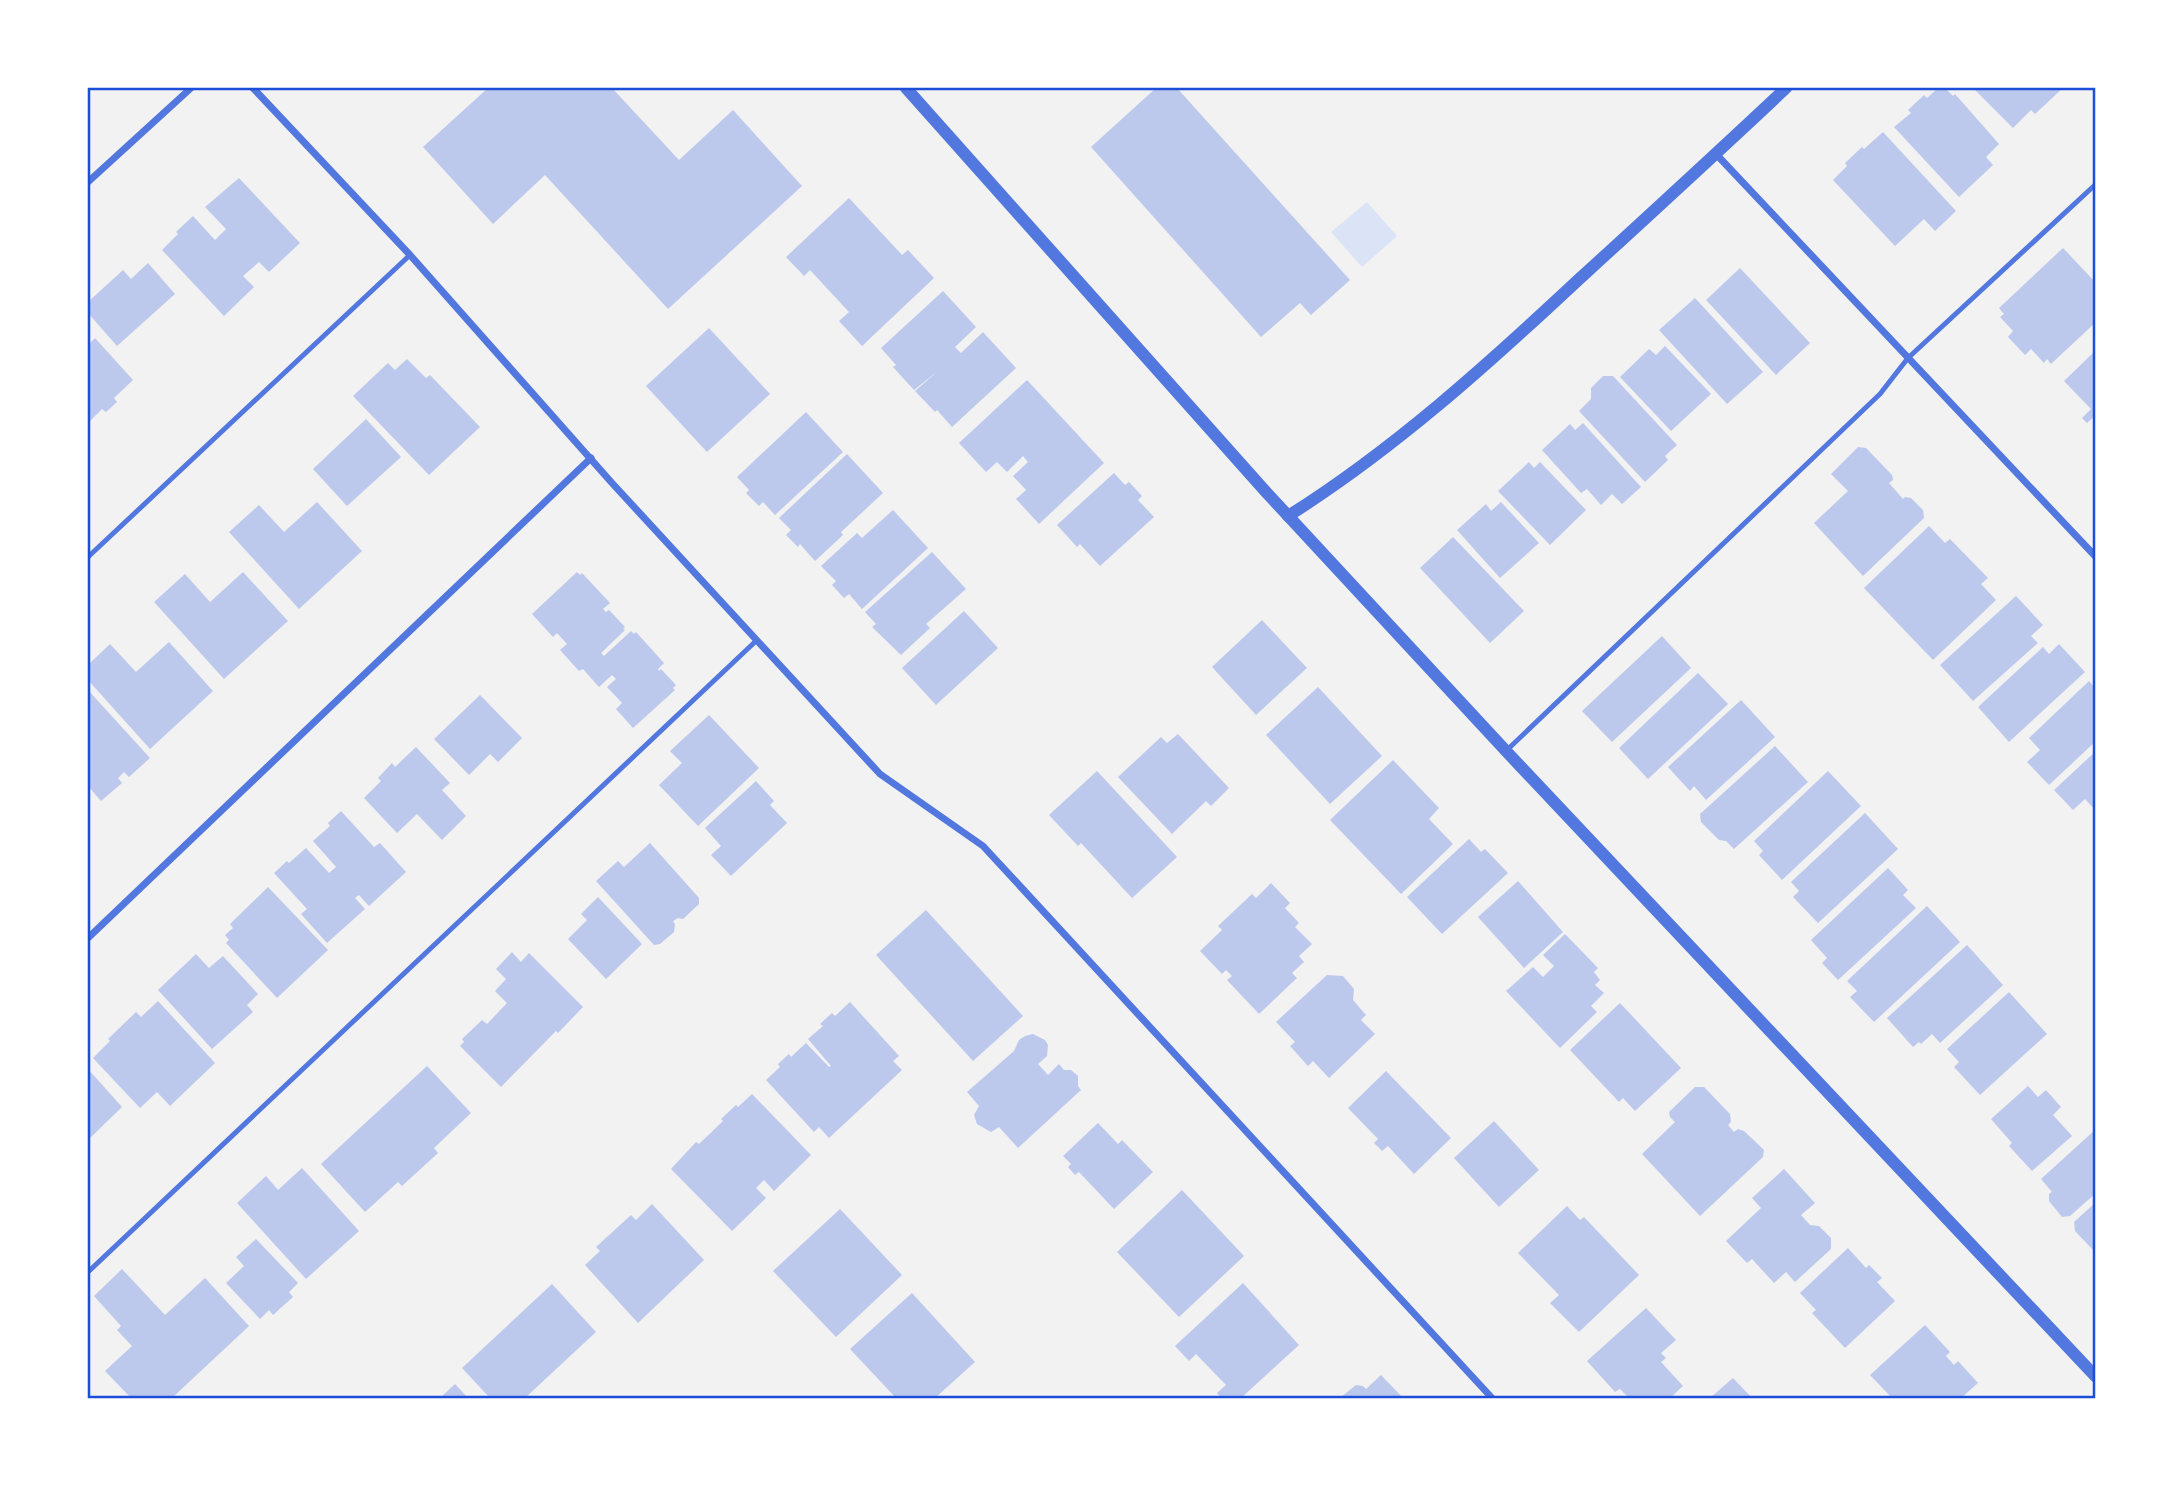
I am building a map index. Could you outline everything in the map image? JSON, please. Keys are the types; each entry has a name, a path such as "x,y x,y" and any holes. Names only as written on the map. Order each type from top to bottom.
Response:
{"street":[{"path":"88,182 191,88"},
{"path":"253,88 410,255 591,458 880,774 983,846 1492,1398"},
{"path":"906,88 1289,516 1506,751 2095,1377"},
{"path":"1289,516 1380,453 1448,397 1514,340 1787,88"},
{"path":"1716,153 2095,556"},
{"path":"88,938 591,458"}],"lane":[{"path":"1506,751 1880,394 1908,358 2095,184"},
{"path":"88,557 410,255"},
{"path":"88,1272 757,640"}],"shaded area":[{"path":"1367,202 1397,236 1362,267 1331,232"}],"building":[{"path":"488,88 612,88 679,160 733,110 802,186 668,309 545,175 493,224 423,147"},
{"path":"1156,88 1177,88 1350,280 1311,315 1300,303 1261,337 1091,147"},
{"path":"1938,88 1945,88 1953,96 1955,94 1999,144 1986,157 1993,165 1959,197 1894,127 1911,113 1908,110 1924,95 1927,98"},
{"path":"1973,88 2063,88 2035,114 2031,110 2013,128"},
{"path":"1883,132 1956,211 1935,231 1924,219 1895,246 1833,180 1847,166 1845,163"},
{"path":"239,178 300,243 269,272 259,262 243,276 254,287 224,316 162,250 193,216 215,240 226,229 205,207"},
{"path":"849,198 902,255 908,250 934,278 862,346 839,321 849,312 810,270 804,276 786,257"},
{"path":"2063,248 2096,283 2096,322 2051,364 2047,359 2044,363 2031,349 2025,355 2008,337 2013,331 2000,317 2004,314 1999,308"},
{"path":"148,263 175,294 117,346 88,313 88,302 123,270 131,279"},
{"path":"1740,268 1810,343 1776,375 1706,300"},
{"path":"943,291 976,327 955,347 961,353 983,332 1016,368 952,427 915,391 938,371 914,390 893,367 896,365 881,348"},
{"path":"1695,298 1763,372 1727,404 1659,330"},
{"path":"709,328 770,394 707,452 646,386"},
{"path":"95,338 133,380 114,398 117,402 106,412 102,409 88,423 88,345"},
{"path":"1665,346 1711,394 1671,431 1620,377 1649,349 1656,355"},
{"path":"2096,350 2096,415 2087,423 2082,418 2091,409 2064,381"},
{"path":"407,359 426,378 430,375 480,427 429,475 353,396 388,363 395,370"},
{"path":"1603,376 1613,376 1677,445 1665,456 1668,460 1645,482 1579,411 1591,399 1591,388"},
{"path":"1027,380 1104,463 1039,524 1016,499 1026,490 1013,476 1028,462 1023,456 1007,472 997,462 986,472 959,443"},
{"path":"806,412 843,452 775,515 763,502 759,506 746,493 749,490 737,477"},
{"path":"366,419 401,457 347,506 313,469"},
{"path":"1583,423 1641,487 1622,504 1612,494 1601,505 1587,489 1581,493 1542,450 1570,424 1575,430"},
{"path":"1858,447 1866,448 1892,475 1893,480 1889,483 1903,499 1911,498 1923,510 1924,518 1863,576 1814,523 1848,491 1831,474"},
{"path":"847,454 883,493 841,532 843,535 815,561 800,544 798,547 786,535 791,530 779,518"},
{"path":"1529,462 1534,468 1540,462 1586,510 1550,545 1498,491"},
{"path":"1114,473 1125,485 1129,482 1142,496 1138,500 1154,517 1100,566 1080,544 1077,547 1057,525"},
{"path":"317,502 362,551 299,609 229,532 259,505 284,532"},
{"path":"1501,502 1539,543 1500,578 1457,530 1486,504 1491,511"},
{"path":"893,510 928,548 862,609 849,594 844,598 832,585 836,581 821,566 857,533 862,538"},
{"path":"1929,526 1945,543 1950,539 1988,578 1981,584 1996,600 1933,660 1864,588"},
{"path":"1453,537 1524,611 1490,643 1420,568"},
{"path":"932,552 966,589 926,624 930,628 901,655 872,627 876,624 865,612"},
{"path":"243,572 288,621 224,679 154,602 185,574 210,602"},
{"path":"577,572 580,575 582,573 610,603 603,609 606,612 609,610 625,627 601,653 604,656 631,631 634,634 636,632 664,663 659,671 661,669 676,685 673,688 675,690 633,728 616,709 622,703 607,687 616,679 612,675 599,687 583,669 579,671 560,650 567,644 557,633 553,637 532,614"},
{"path":"2016,596 2043,625 2031,636 2038,643 1973,701 1940,665"},
{"path":"964,611 998,648 936,705 902,668"},
{"path":"1262,620 1307,668 1256,715 1212,667"},
{"path":"1662,636 1691,668 1612,742 1582,711"},
{"path":"169,642 213,691 150,749 88,680 88,665 110,644 136,672"},
{"path":"2059,644 2085,672 2009,742 1978,707 2043,647 2049,654"},
{"path":"1698,673 1728,704 1648,779 1619,748"},
{"path":"2089,681 2096,689 2096,741 2049,785 2027,762 2040,750 2029,738"},
{"path":"1318,687 1382,756 1330,804 1266,735"},
{"path":"88,690 150,758 129,777 124,772 118,778 122,783 101,801 88,786"},
{"path":"480,695 522,738 498,762 490,754 469,775 434,739"},
{"path":"1741,700 1775,737 1706,800 1694,786 1690,791 1668,767"},
{"path":"709,715 759,768 698,826 659,785 682,763 670,751"},
{"path":"1178,734 1229,788 1211,806 1206,801 1172,834 1118,777 1161,737 1167,743"},
{"path":"1775,746 1808,782 1734,849 1726,841 1719,840 1701,822 1700,814"},
{"path":"416,747 450,783 442,790 466,816 442,840 417,814 397,833 364,798 381,781 378,778 392,763 395,767"},
{"path":"2096,751 2096,811 2085,799 2073,810 2054,790"},
{"path":"1393,760 1439,808 1429,819 1453,844 1401,894 1330,820"},
{"path":"1097,771 1177,857 1132,898 1081,843 1078,846 1049,815"},
{"path":"1828,771 1861,806 1782,880 1759,855 1763,851 1754,841"},
{"path":"756,781 774,801 770,805 787,823 731,876 711,855 721,846 705,828"},
{"path":"341,811 374,847 380,843 406,872 369,906 359,895 356,897 365,909 327,943 301,914 307,909 274,873 306,848 329,873 336,867 313,841 330,826 328,823"},
{"path":"1865,813 1898,849 1818,923 1793,897 1799,891 1791,882"},
{"path":"1469,839 1481,852 1485,849 1508,873 1442,934 1407,897"},
{"path":"650,843 699,898 699,904 683,919 673,921 674,932 660,944 654,945 596,881 618,861 624,867"},
{"path":"1888,868 1908,890 1903,895 1916,908 1838,980 1822,963 1827,958 1811,940"},
{"path":"1518,881 1563,932 1524,968 1478,917"},
{"path":"1271,883 1290,903 1285,908 1299,923 1295,927 1312,944 1299,956 1304,962 1292,973 1297,978 1259,1014 1227,980 1232,976 1226,970 1222,974 1200,951 1222,930 1218,926 1252,894 1256,898"},
{"path":"268,887 328,950 277,998 226,943 229,940 225,935 233,928 230,924"},
{"path":"598,897 642,944 606,979 568,939 587,920 581,914"},
{"path":"1927,906 1960,942 1874,1022 1850,997 1857,991 1847,981"},
{"path":"926,910 1023,1016 973,1061 876,955"},
{"path":"1565,934 1598,968 1594,972 1600,980 1595,985 1604,993 1591,1006 1597,1012 1560,1048 1506,991 1533,967 1543,977 1554,966 1543,955"},
{"path":"1967,945 2003,985 1940,1043 1932,1034 1913,1047 1887,1018"},
{"path":"512,952 521,962 529,953 583,1007 501,1087 460,1046 464,1042 462,1039 482,1020 487,1024 507,1003 495,991 506,979 496,969"},
{"path":"196,954 209,968 223,956 258,994 247,1005 253,1012 212,1049 158,990"},
{"path":"1327,975 1343,976 1354,989 1353,1000 1366,1015 1361,1020 1375,1034 1329,1078 1313,1061 1308,1066 1290,1046 1295,1042 1276,1022"},
{"path":"2009,992 2047,1034 1980,1095 1954,1067 1959,1062 1947,1049"},
{"path":"158,1001 215,1063 170,1106 157,1092 140,1108 93,1058 136,1012 141,1017"},
{"path":"850,1002 899,1056 893,1061 902,1070 829,1138 819,1127 814,1132 766,1080 780,1067 778,1064 789,1054 791,1057 806,1043 831,1066 808,1039 823,1026 820,1024 832,1013 835,1016"},
{"path":"1620,1003 1681,1068 1635,1111 1623,1098 1619,1102 1570,1050"},
{"path":"1033,1034 1045,1040 1048,1045 1047,1056 1038,1064 1048,1075 1059,1064 1064,1070 1071,1070 1078,1076 1081,1090 1018,1148 999,1127 991,1132 977,1124 974,1115 979,1106 967,1092 1014,1051 1019,1040"},
{"path":"427,1066 471,1113 434,1148 438,1153 402,1186 398,1182 365,1212 321,1164"},
{"path":"88,1069 122,1107 88,1140"},
{"path":"1386,1071 1451,1138 1414,1174 1388,1146 1382,1151 1374,1143 1378,1139 1348,1108"},
{"path":"2028,1086 2038,1097 2046,1090 2061,1107 2053,1115 2072,1136 2032,1171 2009,1146 2012,1143 1991,1119"},
{"path":"1695,1087 1704,1087 1730,1114 1731,1122 1728,1125 1734,1132 1738,1129 1744,1131 1764,1150 1763,1157 1700,1216 1642,1154 1675,1122 1669,1112"},
{"path":"752,1094 811,1155 774,1191 764,1180 756,1188 766,1198 732,1231 671,1169 696,1142 699,1144 723,1121 721,1119"},
{"path":"1494,1121 1539,1170 1499,1207 1454,1158"},
{"path":"1098,1123 1118,1144 1122,1140 1153,1172 1114,1209 1079,1172 1075,1175 1068,1167 1071,1164 1063,1156"},
{"path":"2096,1129 2096,1193 2070,1216 2062,1217 2049,1201 2049,1194 2052,1192 2041,1179"},
{"path":"302,1168 359,1231 306,1279 237,1203 266,1176 278,1190"},
{"path":"1784,1169 1815,1203 1801,1215 1810,1225 1819,1226 1831,1238 1831,1249 1795,1282 1786,1272 1774,1283 1752,1259 1747,1263 1726,1241 1761,1208 1752,1198"},
{"path":"1182,1190 1244,1256 1179,1317 1117,1252"},
{"path":"2096,1202 2096,1250 2093,1250 2075,1231 2074,1222"},
{"path":"652,1204 704,1260 638,1323 585,1265 600,1251 596,1247 631,1215 636,1220"},
{"path":"1567,1206 1580,1220 1584,1217 1639,1275 1579,1332 1550,1303 1559,1295 1518,1253"},
{"path":"840,1209 902,1275 836,1337 773,1271"},
{"path":"256,1239 298,1283 289,1292 293,1297 273,1315 269,1310 260,1319 226,1283 244,1266 236,1257"},
{"path":"1848,1248 1866,1268 1869,1265 1882,1278 1877,1282 1895,1301 1845,1348 1812,1313 1816,1310 1800,1293"},
{"path":"122,1269 165,1315 205,1278 249,1326 172,1398 131,1398 105,1371 132,1346 117,1330 121,1326 94,1296"},
{"path":"1243,1283 1299,1345 1241,1398 1221,1398 1217,1393 1226,1385 1196,1354 1189,1361 1175,1346"},
{"path":"552,1284 596,1332 525,1398 490,1398 462,1368"},
{"path":"912,1293 975,1362 935,1398 896,1398 850,1349"},
{"path":"1646,1308 1676,1340 1661,1353 1666,1358 1661,1362 1683,1386 1670,1398 1629,1398 1620,1389 1615,1392 1587,1361"},
{"path":"1925,1325 1950,1352 1946,1356 1954,1365 1958,1361 1978,1383 1961,1398 1892,1398 1870,1375"},
{"path":"1381,1375 1403,1398 1340,1398 1356,1385 1366,1389"},
{"path":"1733,1378 1752,1398 1710,1398"},
{"path":"455,1384 468,1398 440,1398"}]}
